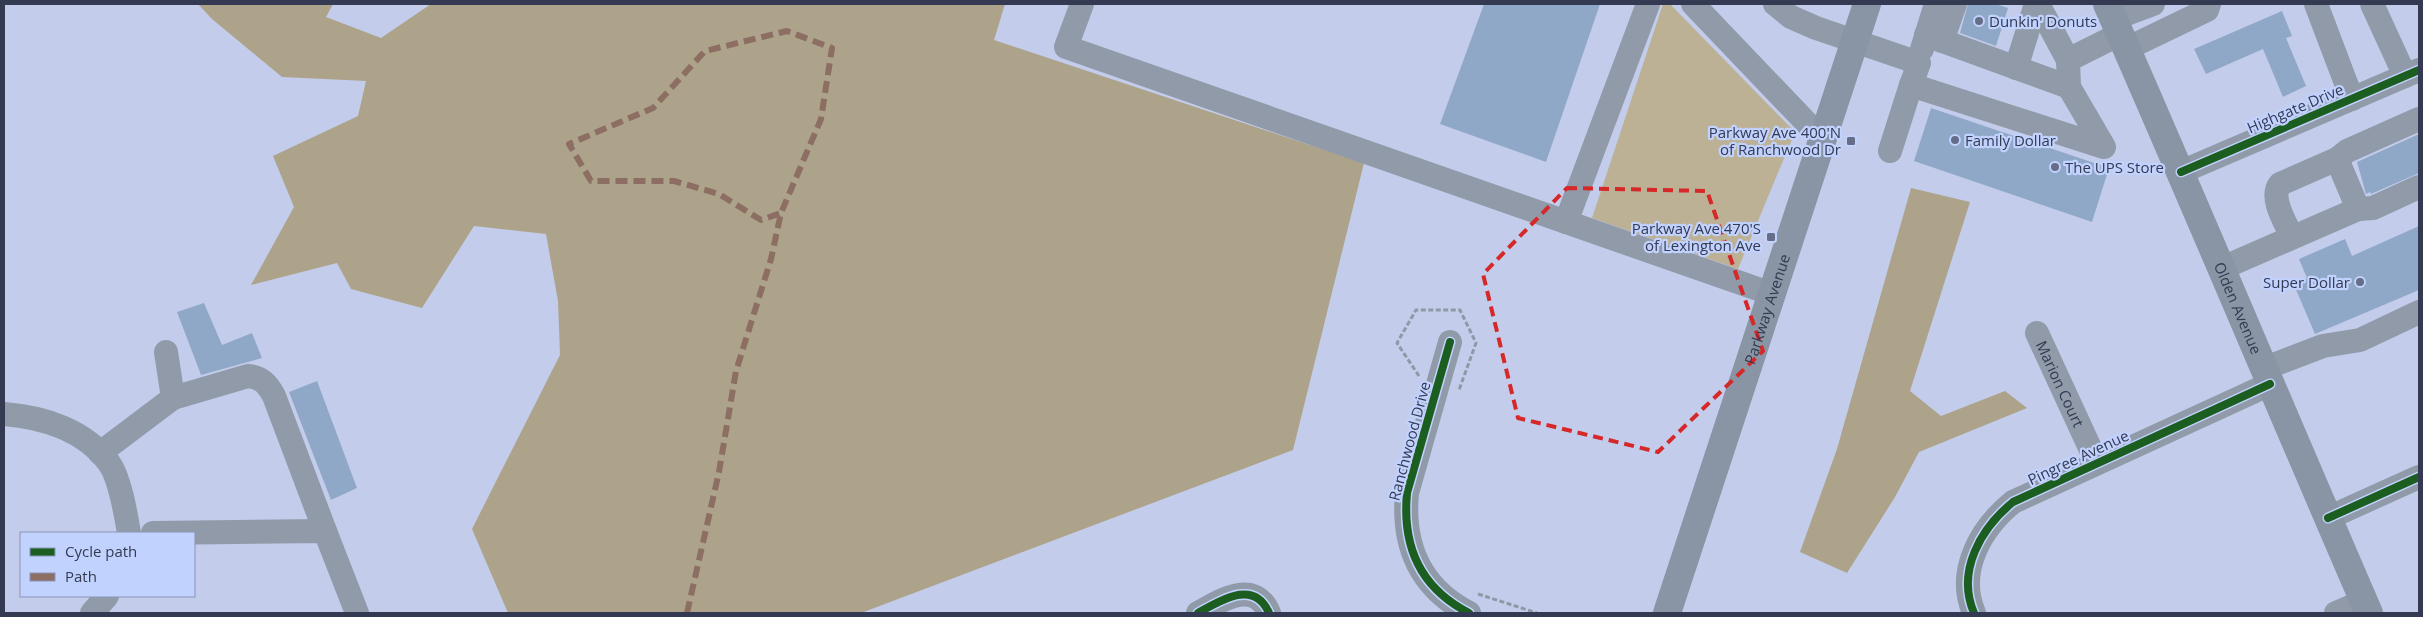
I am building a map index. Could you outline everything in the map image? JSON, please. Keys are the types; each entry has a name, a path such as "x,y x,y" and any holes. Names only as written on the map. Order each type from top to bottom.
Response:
{"main road":[{"name":"Parkway Avenue","path":"1667,613 1867,4"},
{"name":"Olden Avenue","path":"2117,26 2367,607"}],"street":[{"path":"1082,4 1066,47 1772,294"},
{"path":"1566,222 1648,4"},
{"path":"1692,4 1823,140"},
{"path":"1775,4 1791,18 1855,40 1915,74 2104,147 2069,87 2068,60 2042,8 2037,4 2016,68"},
{"path":"1934,38 1936,4"},
{"path":"1890,151 1915,74 1955,4"},
{"path":"2068,60 2153,4"},
{"path":"2316,4 2352,99"},
{"path":"2372,4 2412,73"},
{"path":"2117,26 2208,7"},
{"path":"1934,38 2069,87"},
{"name":"Highgate Drive","path":"2181,172 2412,73"},
{"path":"2292,237 2276,198 2276,189 2280,184 2419,119"},
{"path":"2337,159 2358,209"},
{"path":"2220,269 2358,209 2373,208 2419,187"},
{"name":"Pingree Avenue","path":"1974,613 1969,588 1974,551 1983,533 1996,516 2013,502 2097,463 2323,346 2360,340 2419,312"},
{"name":"Marion Court","path":"2037,333 2097,463"},
{"name":"Ranchwood Drive","path":"1450,342 1407,493 1405,514 1407,535 1413,556 1425,577 1441,595 1469,613"},
{"path":"166,352 173,398"},
{"path":"100,453 173,398 248,376 256,376 264,381 274,396 357,613"},
{"path":"4,414 29,416 60,426 87,440 110,464 124,505 129,532"},
{"path":"2328,518 2419,477"},
{"path":"195,533 325,531"},
{"path":"1198,613 1227,597 1246,594 1257,598 1266,606 1269,613"},
{"path":"92,613 106,597"},
{"path":"2336,613 2367,607"}],"highlighted area":[{"path":"1567,188 1707,191 1763,351 1658,452 1518,418 1483,274"}],"shaded area":[{"path":"198,4 333,4 326,17 381,38 431,4 1005,4 994,40 1364,163 1293,450 861,613 508,613 472,529 560,355 558,301 546,234 474,226 422,308 351,289 337,263 251,285 294,207 273,156 358,116 366,81 282,77 212,19"},
{"path":"1663,4 1670,4 1795,132 1738,269 1592,218"},
{"path":"1911,188 1970,202 1910,391 1941,416 2005,391 2027,408 1919,452 1895,497 1847,573 1800,552 1837,449"}],"building":[{"path":"1484,4 1600,4 1546,162 1440,124"},
{"name":"Dunkin' Donuts","path":"1968,4 1995,4 2008,8 1996,46 1960,33"},
{"path":"2282,11 2292,36 2286,38 2306,86 2283,97 2263,49 2206,74 2194,49"},
{"path":"1931,108 2109,168 2092,222 1914,161"},
{"path":"2419,134 2419,173 2371,194 2370,192 2366,194 2357,162"},
{"name":"Super Dollar","path":"2419,226 2419,290 2315,334 2294,285 2307,278 2299,259 2345,239 2352,256"},
{"path":"204,303 222,345 252,333 262,358 201,375 177,312"},
{"path":"317,381 357,488 331,500 289,392"}],"marked path":[{"path":"687,613 719,472 736,371 771,259 781,213 821,119 832,48 787,31 705,51 653,108 569,144 591,181 674,181 719,194 761,220 781,213"}],"cycle path":[{"path":"2181,172 2419,70"},
{"path":"1450,342 1407,493 1406,512 1408,531 1418,564 1438,591 1452,603 1469,613"},
{"path":"1974,613 1969,597 1970,566 1982,537 1991,524 2013,502 2270,384"},
{"path":"2328,518 2419,477"},
{"path":"1198,613 1226,598 1246,594 1263,602 1269,613"}],"place":[{"name":"Dunkin' Donuts","path":"1979,21"},
{"name":"Family Dollar","path":"1955,140"},
{"name":"Parkway Ave 400'N of Ranchwood Dr","path":"1851,141"},
{"name":"The UPS Store","path":"2055,167"},
{"name":"Parkway Ave 470'S of Lexington Ave","path":"1771,237"},
{"name":"Super Dollar","path":"2360,282"}]}
